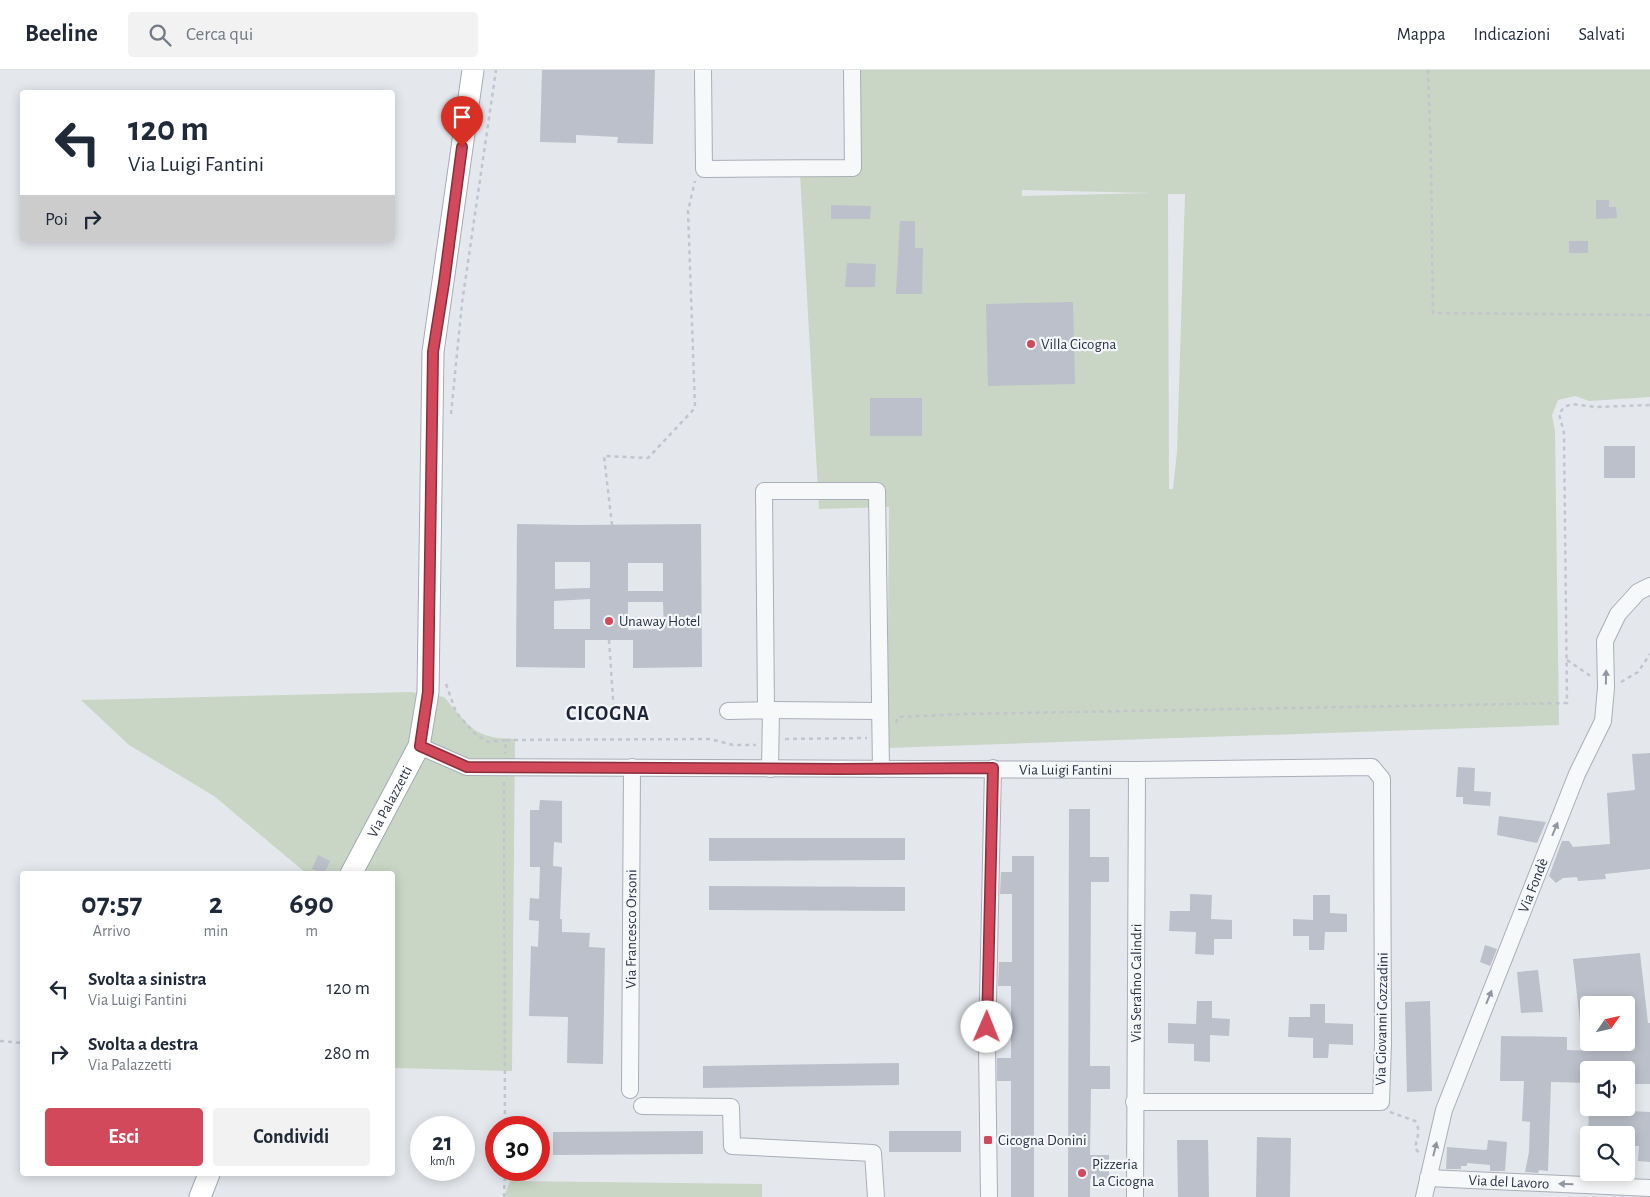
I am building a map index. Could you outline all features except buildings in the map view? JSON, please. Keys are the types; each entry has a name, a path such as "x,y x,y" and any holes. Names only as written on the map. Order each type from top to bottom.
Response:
{"main road":[{"name":"Via Palazzetti","path":"353,871 420,746 428,692 433,352 473,70"},
{"path":"200,1197 208,1176"}],"street":[{"path":"704,70 704,169 853,168 852,70"},
{"path":"770,768 764,491 877,490 881,769"},
{"name":"Via Fondè","path":"1424,1197 1444,1110 1577,774 1603,720 1606,688 1605,641 1618,614 1644,589"},
{"path":"728,711 880,710"},
{"name":"Via Luigi Fantini","path":"420,746 467,767 1137,770 1372,767 1382,779"},
{"name":"Via Francesco Orsoni","path":"630,1090 632,767"},
{"path":"988,1197 987,1046 993,768"},
{"name":"Via Serafino Calindri","path":"1135,1197 1137,770"},
{"name":"Via Giovanni Gozzadini","path":"1134,1102 1380,1102 1383,1043 1382,779"},
{"path":"642,1106 731,1107 732,1146 873,1153 876,1197"},
{"name":"Via del Lavoro","path":"1428,1178 1650,1188"}],"path":[{"path":"450,421 462,303 496,70"},
{"path":"1428,70 1433,313 1650,314"},
{"path":"612,525 604,456 648,458 695,408 688,211 693,182 704,169"},
{"path":"446,684 456,712 474,733 488,742 506,740 710,739 733,745 770,745 778,744 785,739 881,737 893,734 898,717 1567,703 1564,433 1559,414 1564,406 1572,404 1596,407 1650,405"},
{"path":"609,640 614,713"},
{"path":"505,1116 504,766 506,740"},
{"path":"0,1041 20,1043"},
{"path":"1380,1102 1388,1112 1416,1121 1418,1135 1415,1148 1418,1153 1433,1157"},
{"path":"504,1197 505,1181"}],"green space":[{"path":"859,70 1650,70 1650,397 1589,401 1575,396 1558,400 1552,415 1555,432 1559,725 887,748 889,507 819,509 800,173 860,171","holes":["1022,190 1151,193 1152,193 1022,196","1168,194 1185,194 1177,452 1173,489 1169,489"]},
{"path":"411,692 444,697 473,729 490,737 515,739 512,1071 395,1068 395,871 303,871 214,796 129,745 81,700"},
{"path":"510,1181 762,1184 762,1197 504,1197"}],"place":[{"name":"Villa Cicogna","path":"1031,344"},
{"name":"Unaway Hotel","path":"609,621"},
{"name":"Cicogna Donini","path":"988,1140"},
{"name":"Pizzeria La Cicogna","path":"1082,1173"}],"district":[{"name":"CICOGNA","path":"608,714"}],"route":[{"path":"462,147 433,352 428,692 420,746 467,767 993,768 987,1027"}]}
